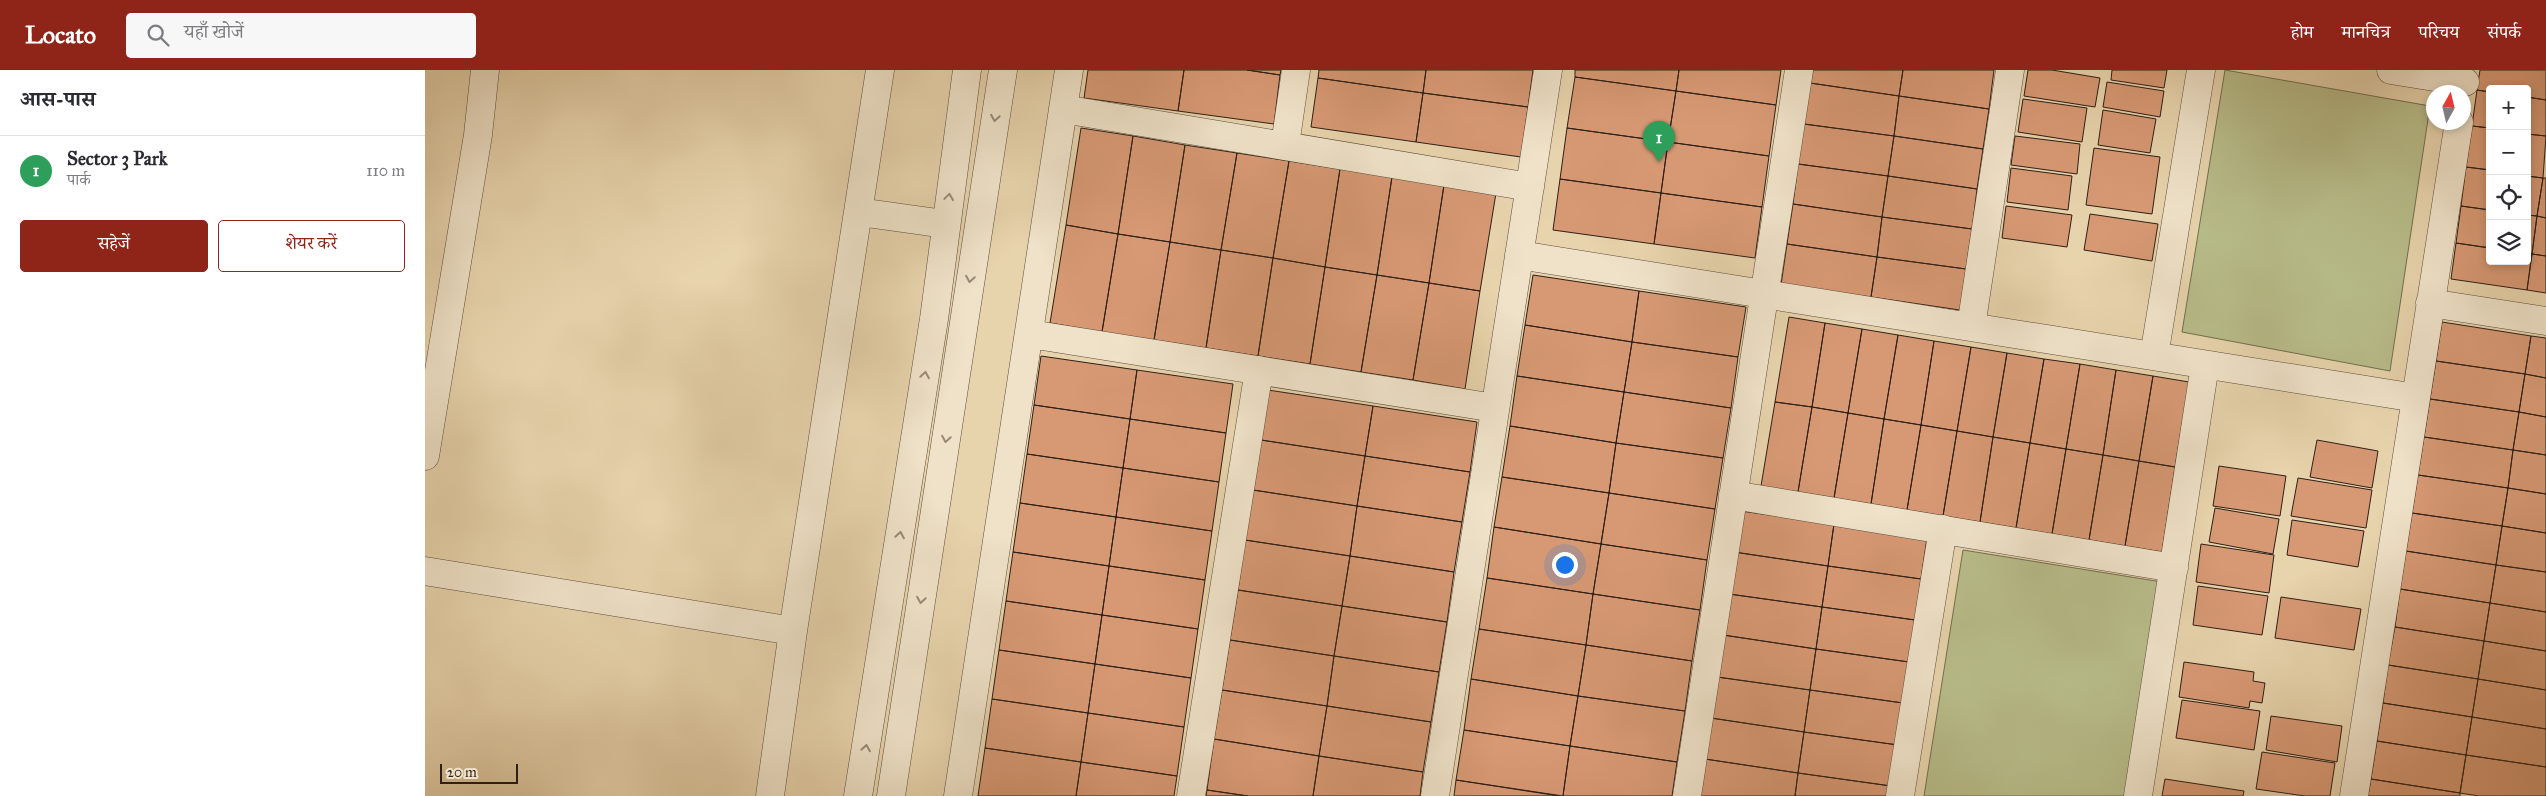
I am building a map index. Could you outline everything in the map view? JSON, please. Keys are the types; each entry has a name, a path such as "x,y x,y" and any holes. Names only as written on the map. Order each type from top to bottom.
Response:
{"street":[{"path":"425,456 478,136 485,70"},
{"path":"770,796 793,631 880,70"},
{"path":"858,796 934,319 945,224 967,70"},
{"path":"891,796 1003,70"},
{"path":"958,796 1069,70"},
{"path":"1285,145 1297,70"},
{"path":"1435,796 1548,70"},
{"path":"1687,796 1799,70"},
{"path":"1971,327 2010,70"},
{"path":"2154,356 2201,70"},
{"path":"2391,70 2465,81"},
{"path":"1063,109 1530,186"},
{"path":"2354,796 2458,130"},
{"path":"859,212 945,224"},
{"path":"1519,255 2416,398"},
{"path":"2430,303 2546,321"},
{"path":"1030,334 1495,408"},
{"path":"2138,796 2205,365"},
{"path":"1191,796 1259,370"},
{"path":"1733,495 2173,568"},
{"path":"1900,796 1943,529"},
{"path":"425,571 793,631"}],"green space":[{"path":"2225,70 2426,105 2426,130 2390,371 2182,332"},
{"path":"1963,550 2162,582 2128,796 1924,796"}],"building":[{"path":"1088,70 1184,70 1178,111 1084,98"},
{"path":"1184,70 1247,70 1280,75 1274,124 1178,111"},
{"path":"1247,70 1281,70 1280,75"},
{"path":"1319,70 1426,70 1423,93 1318,78"},
{"path":"1426,70 1533,70 1528,107 1423,93"},
{"path":"1575,70 1679,70 1676,91 1575,77"},
{"path":"1679,70 1781,70 1776,105 1676,91"},
{"path":"1812,70 1903,70 1899,96 1810,83"},
{"path":"1903,70 1994,70 1989,109 1899,96"},
{"path":"2028,70 2052,70 2100,78 2095,107 2024,96"},
{"path":"2112,70 2167,70 2164,88 2111,80"},
{"path":"2480,70 2546,70 2546,100 2531,98 2531,85 2486,85 2486,91 2477,90"},
{"path":"1575,77 1676,91 1668,142 1567,128"},
{"path":"1318,78 1423,93 1416,142 1311,127"},
{"path":"2107,82 2164,91 2160,117 2103,107"},
{"path":"1810,83 1899,96 1894,136 1804,124"},
{"path":"2477,90 2486,91 2486,128 2472,126"},
{"path":"1676,91 1776,105 1769,156 1668,142"},
{"path":"1423,93 1528,107 1521,157 1416,142"},
{"path":"1899,96 1989,109 1983,149 1894,136"},
{"path":"2531,98 2546,100 2546,136 2531,134"},
{"path":"2023,99 2087,108 2082,142 2018,132"},
{"path":"2103,110 2156,119 2150,153 2098,145"},
{"path":"1804,124 1894,136 1888,176 1798,164"},
{"path":"2472,126 2486,128 2486,170 2466,167"},
{"path":"1081,128 1133,136 1118,234 1066,225"},
{"path":"1567,128 1668,142 1661,193 1560,179"},
{"path":"2531,134 2546,136 2543,178 2531,176"},
{"path":"1133,136 1185,145 1170,242 1118,234"},
{"path":"1894,136 1983,149 1977,189 1888,176"},
{"path":"2015,136 2080,144 2077,174 2011,165"},
{"path":"1668,142 1769,156 1762,207 1661,193"},
{"path":"1185,145 1237,153 1221,250 1170,242"},
{"path":"2094,148 2160,157 2152,214 2086,205"},
{"path":"1237,153 1289,161 1273,258 1221,250"},
{"path":"1289,161 1340,169 1325,267 1273,258"},
{"path":"1798,164 1888,176 1882,217 1793,204"},
{"path":"2466,167 2486,170 2486,209 2461,206"},
{"path":"2011,168 2072,176 2068,210 2007,202"},
{"path":"1340,169 1392,177 1377,275 1325,267"},
{"path":"1888,176 1977,189 1972,229 1882,217"},
{"path":"2531,176 2543,178 2537,216 2531,215"},
{"path":"1392,177 1444,185 1429,283 1377,275"},
{"path":"2543,178 2546,178 2546,218 2537,216"},
{"path":"1560,179 1661,193 1654,244 1553,230"},
{"path":"1444,185 1496,193 1480,291 1429,283"},
{"path":"1661,193 1762,207 1755,258 1654,244"},
{"path":"1793,204 1882,217 1877,257 1787,244"},
{"path":"2006,206 2072,215 2067,247 2002,238"},
{"path":"2461,206 2486,209 2486,247 2456,243"},
{"path":"2090,214 2158,224 2152,261 2084,250"},
{"path":"2531,215 2537,216 2531,254"},
{"path":"2537,216 2546,218 2546,256 2532,254"},
{"path":"1882,217 1972,229 1966,269 1877,257"},
{"path":"1066,225 1118,234 1102,332 1050,323"},
{"path":"1118,234 1170,242 1154,340 1102,332"},
{"path":"1170,242 1221,250 1206,348 1154,340"},
{"path":"2456,243 2486,247 2486,265 2530,265 2527,290 2451,279"},
{"path":"1787,244 1877,257 1871,297 1781,285"},
{"path":"1221,250 1273,258 1258,356 1206,348"},
{"path":"2532,254 2546,256 2546,293 2527,290"},
{"path":"1877,257 1966,269 1960,310 1871,297"},
{"path":"1273,258 1325,267 1310,364 1258,356"},
{"path":"1325,267 1377,275 1361,372 1310,364"},
{"path":"1377,275 1429,283 1413,380 1361,372"},
{"path":"1533,275 1639,291 1632,342 1525,325"},
{"path":"1429,283 1480,291 1465,389 1413,380"},
{"path":"1639,291 1746,307 1738,357 1632,342"},
{"path":"1789,317 1825,323 1812,407 1775,402"},
{"path":"2442,322 2531,336 2525,374 2436,361"},
{"path":"1825,323 1862,329 1848,413 1812,407"},
{"path":"1525,325 1632,342 1624,392 1517,376"},
{"path":"1862,329 1898,335 1884,419 1848,413"},
{"path":"1898,335 1934,341 1921,425 1884,419"},
{"path":"2531,336 2546,338 2546,378 2525,374"},
{"path":"1934,341 1971,347 1957,431 1921,425"},
{"path":"1632,342 1738,357 1731,408 1624,392"},
{"path":"1971,347 2007,353 1993,437 1957,431"},
{"path":"2007,353 2044,359 2030,443 1993,437"},
{"path":"1041,356 1137,370 1130,419 1034,405"},
{"path":"2044,359 2080,364 2066,449 2030,443"},
{"path":"2436,361 2525,374 2519,412 2430,399"},
{"path":"2080,364 2116,370 2103,455 2066,449"},
{"path":"1137,370 1233,384 1226,433 1130,419"},
{"path":"2116,370 2153,376 2139,461 2103,455"},
{"path":"2525,374 2546,378 2546,417 2519,412"},
{"path":"1517,376 1624,392 1616,443 1510,426"},
{"path":"2153,376 2189,382 2175,467 2139,461"},
{"path":"1268,390 1373,406 1365,456 1261,440"},
{"path":"1624,392 1731,408 1723,458 1616,443"},
{"path":"2430,399 2519,412 2513,450 2424,437"},
{"path":"1775,402 1812,407 1798,492 1761,486"},
{"path":"1034,405 1130,419 1123,468 1027,454"},
{"path":"1373,406 1477,422 1470,472 1365,456"},
{"path":"1812,407 1848,413 1834,498 1798,492"},
{"path":"2519,412 2546,417 2546,455 2513,450"},
{"path":"1848,413 1884,419 1871,504 1834,498"},
{"path":"1130,419 1226,433 1219,482 1123,468"},
{"path":"1884,419 1921,425 1907,510 1871,504"},
{"path":"1921,425 1957,431 1943,516 1907,510"},
{"path":"1510,426 1616,443 1609,493 1502,477"},
{"path":"1957,431 1993,437 1980,522 1943,516"},
{"path":"1993,437 2030,443 2016,528 1980,522"},
{"path":"2424,437 2513,450 2508,488 2418,475"},
{"path":"1261,440 1365,456 1357,506 1253,490"},
{"path":"2317,440 2378,451 2372,488 2310,477"},
{"path":"1616,443 1723,458 1715,509 1609,493"},
{"path":"2030,443 2066,449 2052,534 2016,528"},
{"path":"2066,449 2103,455 2089,540 2052,534"},
{"path":"2513,450 2546,455 2546,494 2508,488"},
{"path":"1027,454 1123,468 1116,517 1020,503"},
{"path":"2103,455 2139,461 2125,546 2089,540"},
{"path":"1365,456 1470,472 1462,522 1357,506"},
{"path":"2139,461 2175,467 2162,552 2125,546"},
{"path":"2219,466 2286,476 2280,516 2213,506"},
{"path":"1123,468 1219,482 1212,531 1116,517"},
{"path":"2418,475 2508,488 2502,526 2412,513"},
{"path":"1502,477 1609,493 1601,544 1494,527"},
{"path":"2298,478 2372,490 2366,528 2291,516"},
{"path":"2508,488 2546,494 2546,533 2502,526"},
{"path":"1253,490 1357,506 1350,556 1245,540"},
{"path":"1609,493 1715,509 1707,560 1601,544"},
{"path":"1020,503 1116,517 1109,566 1013,552"},
{"path":"1357,506 1462,522 1454,572 1350,556"},
{"path":"2215,508 2279,519 2273,554 2209,542"},
{"path":"1741,511 1834,524 1828,566 1734,552"},
{"path":"2412,513 2502,526 2496,565 2406,551"},
{"path":"1116,517 1212,531 1205,580 1109,566"},
{"path":"2292,520 2364,531 2358,567 2287,555"},
{"path":"1834,524 1927,538 1921,579 1828,566"},
{"path":"2502,526 2546,533 2546,572 2496,565"},
{"path":"1494,527 1601,544 1593,594 1487,578"},
{"path":"1245,540 1350,556 1342,606 1238,590"},
{"path":"1601,544 1707,560 1700,610 1593,594"},
{"path":"2201,544 2274,555 2269,593 2196,582"},
{"path":"2406,551 2496,565 2490,603 2400,589"},
{"path":"1013,552 1109,566 1102,615 1006,601"},
{"path":"1734,552 1828,566 1822,607 1729,594"},
{"path":"1350,556 1454,572 1447,622 1342,606"},
{"path":"2496,565 2546,572 2546,612 2490,603"},
{"path":"1109,566 1205,580 1198,629 1102,615"},
{"path":"1828,566 1921,579 1915,620 1822,607"},
{"path":"1487,578 1593,594 1586,645 1479,629"},
{"path":"2198,586 2268,596 2262,635 2193,625"},
{"path":"2400,589 2490,603 2484,641 2395,627"},
{"path":"1238,590 1342,606 1334,656 1230,640"},
{"path":"1593,594 1700,610 1692,661 1586,645"},
{"path":"1729,594 1822,607 1816,649 1723,635"},
{"path":"2281,597 2361,609 2354,650 2275,638"},
{"path":"1006,601 1102,615 1095,664 999,650"},
{"path":"2490,603 2546,612 2546,651 2484,641"},
{"path":"1342,606 1447,622 1439,672 1334,656"},
{"path":"1822,607 1915,620 1909,662 1816,649"},
{"path":"1102,615 1198,629 1191,678 1095,664"},
{"path":"2395,627 2484,641 2478,679 2388,665"},
{"path":"1479,629 1586,645 1578,696 1471,679"},
{"path":"1723,635 1816,649 1810,690 1717,677"},
{"path":"1230,640 1334,656 1327,706 1222,690"},
{"path":"2484,641 2546,651 2546,690 2478,679"},
{"path":"1586,645 1692,661 1685,711 1578,696"},
{"path":"1816,649 1909,662 1903,703 1810,690"},
{"path":"999,650 1095,664 1088,713 992,699"},
{"path":"1334,656 1439,672 1431,722 1327,706"},
{"path":"2184,662 2254,672 2253,681 2265,683 2262,703 2250,701 2249,708 2179,697"},
{"path":"1095,664 1191,678 1184,727 1088,713"},
{"path":"2388,665 2478,679 2472,717 2383,703"},
{"path":"1717,677 1810,690 1804,732 1711,718"},
{"path":"1471,679 1578,696 1570,746 1464,730"},
{"path":"2478,679 2546,690 2546,729 2472,717"},
{"path":"1222,690 1327,706 1319,756 1214,739"},
{"path":"1810,690 1903,703 1898,745 1804,732"},
{"path":"1578,696 1685,711 1677,762 1570,746"},
{"path":"992,699 1088,713 1081,762 985,748"},
{"path":"2182,700 2260,711 2254,750 2176,738"},
{"path":"2383,703 2472,717 2466,755 2377,741"},
{"path":"1327,706 1431,722 1423,772 1319,756"},
{"path":"1088,713 1184,727 1177,776 1081,762"},
{"path":"2271,716 2342,726 2337,762 2266,750"},
{"path":"2472,717 2546,729 2546,767 2466,755"},
{"path":"1711,718 1804,732 1798,773 1705,759"},
{"path":"1464,730 1570,746 1563,796 1456,780"},
{"path":"1804,732 1898,745 1891,786 1798,773"},
{"path":"1214,739 1319,756 1313,796 1248,796 1207,790"},
{"path":"2377,741 2466,755 2460,793 2371,779"},
{"path":"1570,746 1677,762 1672,796 1563,796"},
{"path":"985,748 1081,762 1076,796 978,796"},
{"path":"2262,752 2335,763 2330,796 2305,796 2256,789"},
{"path":"2466,755 2546,767 2546,796 2479,796 2460,793"},
{"path":"1319,756 1423,772 1420,796 1313,796"},
{"path":"1705,759 1798,773 1795,796 1699,796"},
{"path":"1081,762 1177,776 1174,796 1076,796"},
{"path":"1798,773 1891,786 1890,796 1795,796"},
{"path":"2165,779 2244,791 2243,796 2162,796"},
{"path":"2371,779 2460,793 2460,796 2368,796"},
{"path":"1456,780 1559,796 1454,796"},
{"path":"1207,790 1248,796 1206,796"}],"place":[{"name":"Sector 3 Park","path":"1659,162"}]}
